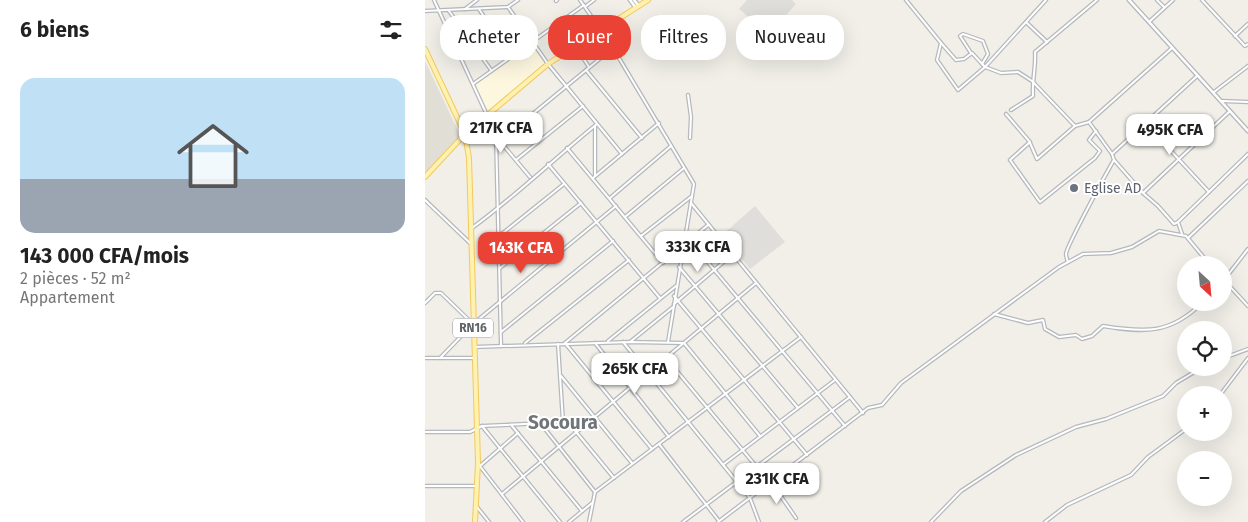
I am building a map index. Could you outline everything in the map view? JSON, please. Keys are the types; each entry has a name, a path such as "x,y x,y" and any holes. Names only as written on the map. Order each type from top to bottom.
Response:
{"main road":[{"path":"624,15 648,0"},
{"path":"425,49 465,134"},
{"path":"425,177 465,134 555,60"},
{"name":"RN16","path":"465,134 469,158 479,464 475,522"}],"street":[{"path":"434,0 487,115"},
{"path":"465,9 477,0"},
{"path":"425,11 508,7 518,0"},
{"path":"580,0 591,15"},
{"path":"538,37 594,0"},
{"path":"630,0 637,7"},
{"path":"634,0 637,7"},
{"path":"906,0 957,60 964,60 971,53"},
{"path":"941,43 937,60 958,90 985,67 1046,0"},
{"path":"1011,110 1033,96 1032,81 1036,64 1035,52 1097,0"},
{"path":"1129,0 1248,131"},
{"path":"1157,0 1164,8"},
{"path":"1149,22 1173,0"},
{"path":"1202,0 1245,46 1248,44"},
{"path":"508,7 514,15"},
{"path":"479,8 484,15"},
{"path":"449,10 491,70"},
{"path":"1027,23 1047,42"},
{"path":"1235,36 1248,24"},
{"path":"982,64 988,54 983,41 963,34 960,36 971,53 982,64 985,67 1001,73 1018,72 1032,81 1075,126"},
{"path":"1006,114 1029,142 1037,159 1075,126 1089,122 1172,48"},
{"path":"538,49 596,125 622,154"},
{"path":"473,84 506,60"},
{"path":"585,60 590,67"},
{"path":"501,140 598,60"},
{"path":"620,60 694,184 667,342"},
{"path":"1213,92 1248,66"},
{"path":"586,70 642,138"},
{"path":"1112,154 1198,75"},
{"path":"688,95 691,116 690,138"},
{"path":"1222,101 1248,102"},
{"path":"516,160 583,106"},
{"path":"1143,193 1230,111"},
{"path":"482,120 501,140 531,178"},
{"path":"1089,122 1112,154 1114,160 1174,224 1248,154"},
{"path":"594,177 659,123"},
{"path":"1146,124 1209,192"},
{"path":"470,229 497,209 531,178 596,125"},
{"path":"594,177 596,125"},
{"path":"1029,142 1011,160 1040,202 1095,158 1099,151 1089,140 1096,131"},
{"path":"496,135 501,345"},
{"path":"609,198 671,146"},
{"path":"567,148 594,177 663,263"},
{"path":"1068,262 1066,254 1069,245 1092,203 1103,176 1114,160"},
{"path":"548,164 660,298"},
{"path":"625,217 684,168"},
{"path":"1188,238 1248,181"},
{"path":"498,237 564,184"},
{"path":"641,236 692,196"},
{"path":"425,200 471,243"},
{"path":"499,269 581,203"},
{"path":"691,203 863,413"},
{"path":"440,358 473,324 616,206"},
{"path":"1178,222 1182,235"},
{"path":"565,343 708,225"},
{"path":"659,444 718,522 868,408 882,405 901,383 1068,262 1083,254 1111,253 1132,246 1159,231 1182,235 1188,238 1203,256"},
{"path":"685,235 816,394 845,426"},
{"path":"501,332 613,241"},
{"path":"1248,250 1224,280 1248,306"},
{"path":"630,342 733,254"},
{"path":"524,344 629,260"},
{"path":"679,267 798,408"},
{"path":"502,494 756,283"},
{"path":"606,342 676,286"},
{"path":"425,303 435,293 441,293 473,324"},
{"path":"675,296 807,455"},
{"path":"994,314 1028,323 1043,320 1045,329 1059,337 1076,335 1083,339 1092,336 1103,326 1136,332 1177,324 1192,311"},
{"path":"589,522 595,492 801,337"},
{"path":"474,347 606,342 684,343 760,436"},
{"path":"623,342 750,498 759,522"},
{"path":"565,343 651,450"},
{"path":"595,343 669,436"},
{"path":"558,344 563,422"},
{"path":"1232,355 1248,349"},
{"path":"425,358 475,358"},
{"path":"666,358 770,482 796,518"},
{"path":"1227,386 1248,358"},
{"path":"561,376 633,464"},
{"path":"931,522 961,491 1017,455 1076,427 1113,417 1163,396 1188,376"},
{"path":"723,465 835,380"},
{"path":"683,522 756,465 850,397"},
{"path":"425,432 470,432 482,426 568,422 614,478"},
{"path":"541,424 595,492"},
{"path":"482,426 560,522"},
{"path":"512,426 581,511"},
{"path":"518,433 479,464 523,522"},
{"path":"1045,522 1067,505 1131,475 1148,457 1177,436"},
{"path":"425,486 476,486"},
{"path":"569,522 592,503"},
{"path":"476,506 489,522"},
{"path":"722,519 725,522"}],"shaded area":[{"path":"747,0 792,0 796,4 786,15 746,15 739,9"},
{"path":"538,52 546,63 488,112 473,84 506,60 538,60"},
{"path":"425,61 460,135 425,173"},
{"path":"755,206 785,242 750,269 722,235"}],"place":[{"name":"Eglise AD","path":"1074,188"}],"district":[{"name":"Socoura","path":"563,422"}]}
